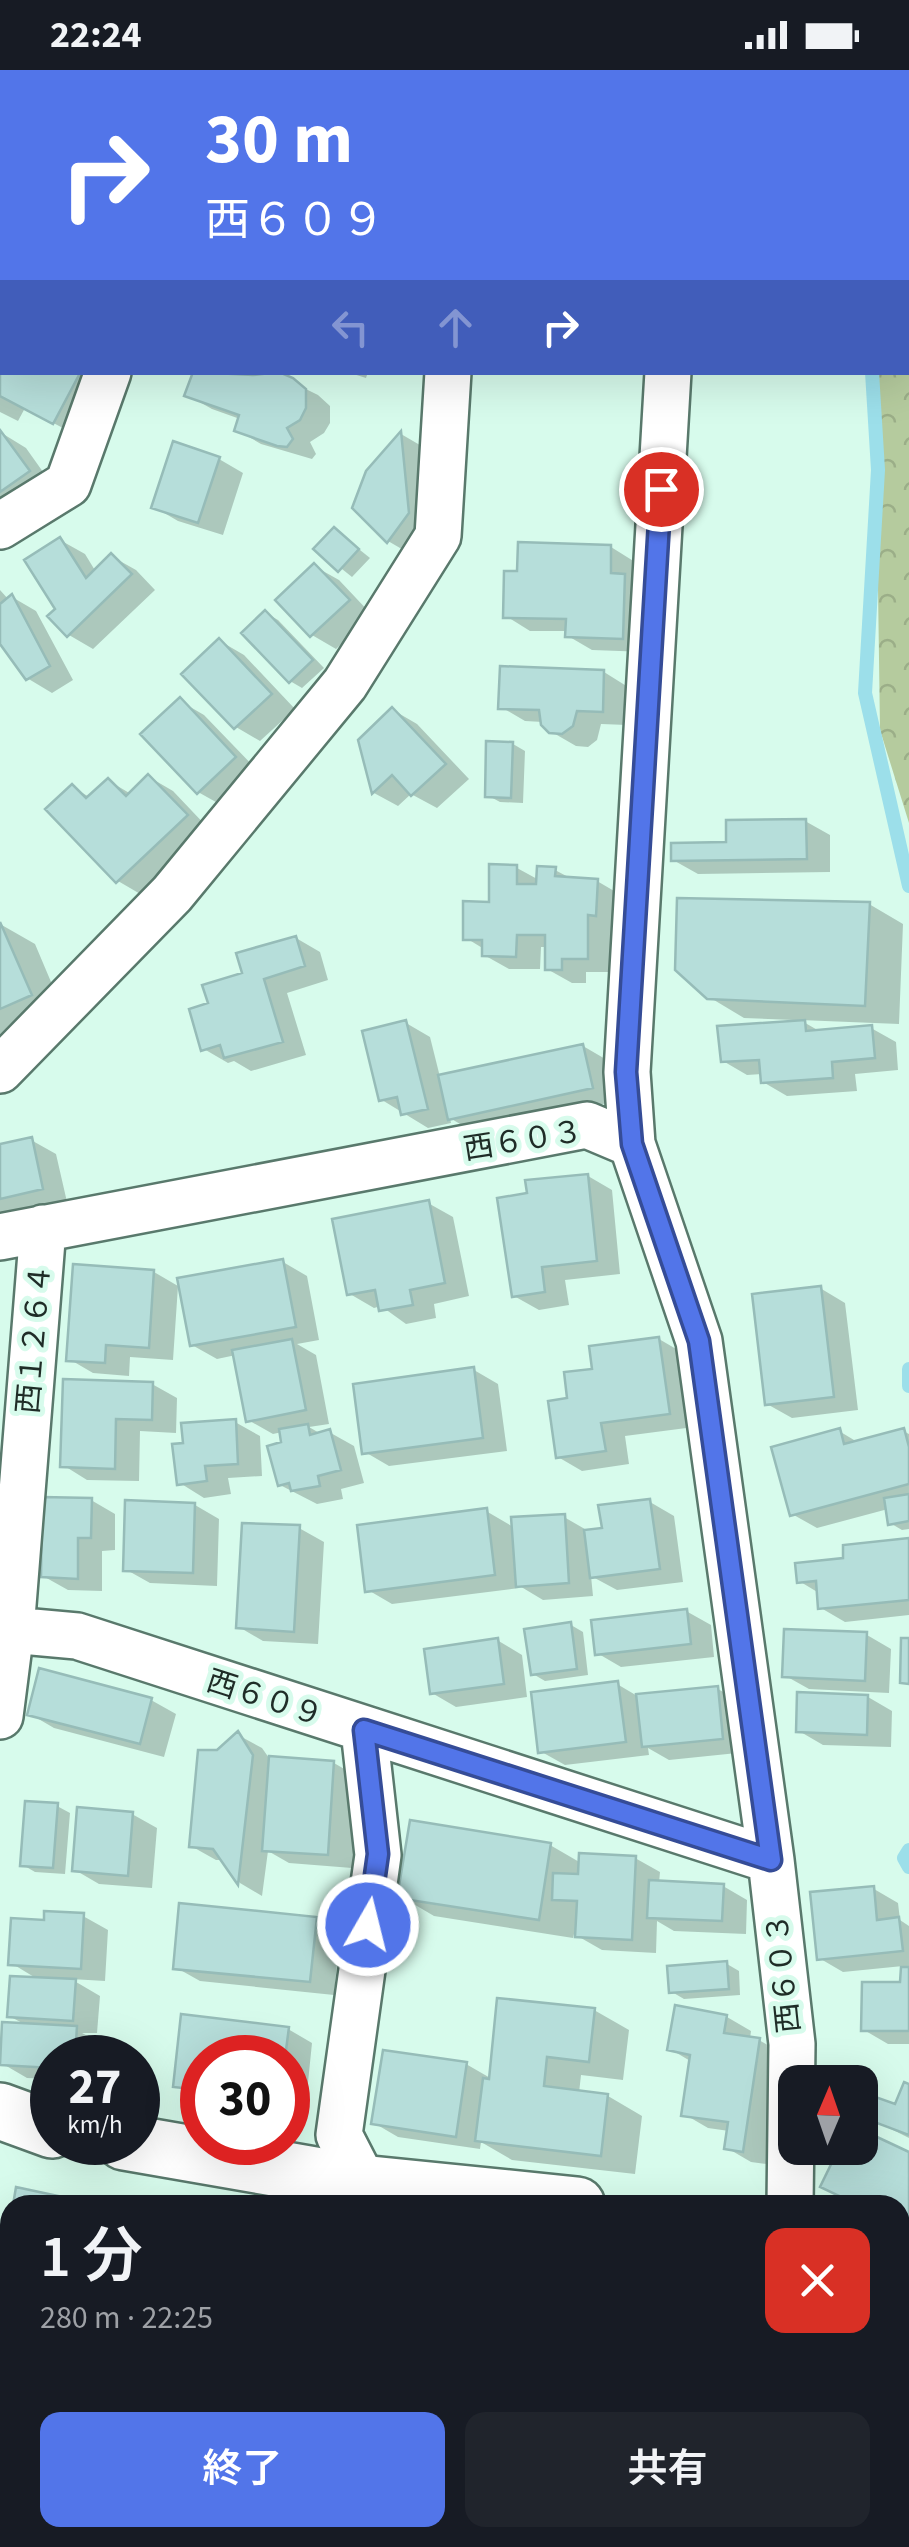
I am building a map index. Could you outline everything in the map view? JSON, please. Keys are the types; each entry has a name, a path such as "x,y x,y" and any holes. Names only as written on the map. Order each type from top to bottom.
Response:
{"street":[{"path":"0,526 68,484 107,375"},
{"path":"0,1070 172,894 345,684 438,536 448,375"},
{"path":"632,1144 626,1072 668,375"},
{"name":"西６０３","path":"0,1236 586,1125 632,1144 699,1341 771,1860 792,2044 790,2195"},
{"name":"西１２６４","path":"11,1630 44,1228"},
{"path":"0,1716 11,1630"},
{"name":"西６０９","path":"11,1630 77,1636 771,1860"},
{"path":"364,1730 378,1854 339,2135 368,2194"},
{"path":"0,2112 30,2122"},
{"path":"160,2150 368,2194"}],"green space":[{"path":"875,375 909,375 909,823 880,730"}],"building":[{"path":"0,375 79,375 53,424 0,396"},
{"path":"192,375 286,375 306,389 306,408 300,420 287,428 293,439 287,447 234,431 239,415 184,396"},
{"path":"0,430 30,471 0,492"},
{"path":"401,431 409,513 387,543 352,508 366,471"},
{"path":"173,441 220,457 198,523 151,508"},
{"path":"334,527 359,549 338,572 313,549"},
{"path":"60,537 86,578 111,553 132,574 67,637 47,616 55,609 24,560"},
{"path":"518,542 611,545 611,573 625,574 623,639 565,637 566,619 503,618 504,571 517,571"},
{"path":"314,563 350,600 310,637 275,600"},
{"path":"12,594 50,666 26,680 0,644 0,604"},
{"path":"265,610 313,660 289,683 241,633"},
{"path":"219,638 272,694 234,729 181,674"},
{"path":"500,666 604,670 603,712 577,711 573,726 562,734 549,733 541,725 539,710 498,709"},
{"path":"180,697 236,757 197,794 140,734"},
{"path":"392,707 446,764 411,796 392,775 372,794 358,740"},
{"path":"486,741 513,742 511,798 485,797"},
{"path":"148,774 188,815 116,883 45,809 72,784 86,798 108,778 126,796"},
{"path":"806,819 807,859 671,861 671,843 726,842 726,820"},
{"path":"489,864 517,865 517,884 536,884 537,866 556,867 555,876 598,879 596,916 588,915 588,959 562,959 562,970 545,970 545,935 517,935 516,957 482,956 482,940 463,940 463,901 489,902"},
{"path":"677,898 870,902 865,1006 707,999 675,970"},
{"path":"0,922 32,995 0,1009"},
{"path":"296,936 305,966 264,979 283,1042 224,1058 220,1045 201,1051 189,1009 208,1003 202,985 242,973 236,953"},
{"path":"406,1020 428,1109 401,1115 397,1097 379,1101 362,1031"},
{"path":"805,1020 806,1031 872,1025 875,1058 832,1062 833,1078 761,1083 759,1060 721,1062 717,1026"},
{"path":"583,1044 593,1088 448,1120 438,1075"},
{"path":"32,1137 43,1189 0,1199 0,1144"},
{"path":"588,1174 597,1261 542,1267 545,1292 512,1297 497,1198 527,1193 525,1180"},
{"path":"429,1200 445,1283 410,1290 413,1305 379,1311 375,1290 347,1295 332,1219"},
{"path":"283,1259 296,1327 190,1346 177,1278"},
{"path":"73,1264 154,1270 149,1348 106,1345 105,1363 66,1361"},
{"path":"821,1286 834,1397 765,1405 752,1294"},
{"path":"659,1337 670,1414 601,1423 606,1451 556,1458 548,1401 567,1398 564,1372 592,1369 589,1346"},
{"path":"292,1339 306,1410 246,1422 232,1350"},
{"path":"474,1367 483,1438 362,1454 353,1384"},
{"path":"63,1379 153,1382 152,1420 116,1419 115,1469 60,1467"},
{"path":"236,1419 238,1464 205,1466 207,1481 177,1485 172,1444 183,1443 181,1423"},
{"path":"308,1424 310,1435 330,1429 341,1470 318,1476 320,1486 291,1491 289,1483 278,1486 267,1446 281,1442 279,1429"},
{"path":"840,1428 844,1444 904,1428 909,1447 909,1484 790,1516 771,1447"},
{"path":"909,1494 909,1521 888,1525 884,1498"},
{"path":"42,1497 92,1498 91,1538 78,1538 78,1579 41,1577"},
{"path":"650,1499 660,1569 590,1578 584,1530 602,1528 598,1505"},
{"path":"125,1500 195,1503 193,1573 123,1571"},
{"path":"487,1508 495,1575 365,1592 357,1525"},
{"path":"565,1514 569,1583 516,1587 511,1517"},
{"path":"242,1523 300,1525 294,1632 236,1628"},
{"path":"909,1538 909,1600 818,1609 816,1581 797,1583 795,1563 843,1558 843,1545"},
{"path":"687,1609 691,1644 595,1655 591,1620"},
{"path":"571,1622 577,1669 531,1675 524,1629"},
{"path":"784,1629 867,1632 865,1681 782,1677"},
{"path":"498,1638 504,1684 430,1694 424,1649"},
{"path":"901,1638 909,1638 909,1684 900,1683"},
{"path":"39,1668 152,1698 140,1744 27,1715"},
{"path":"618,1681 626,1742 538,1753 531,1692"},
{"path":"718,1686 723,1739 642,1747 636,1694"},
{"path":"797,1692 868,1695 867,1735 796,1732"},
{"path":"238,1731 253,1755 238,1885 213,1849 189,1847 198,1750 217,1750"},
{"path":"269,1756 334,1761 328,1855 262,1851"},
{"path":"25,1801 58,1803 53,1868 20,1866"},
{"path":"77,1807 133,1812 128,1876 72,1871"},
{"path":"410,1820 551,1843 539,1920 397,1898"},
{"path":"579,1853 636,1856 632,1940 575,1937 577,1901 552,1900 553,1873 578,1874"},
{"path":"649,1880 724,1884 722,1921 647,1918"},
{"path":"874,1886 877,1920 899,1917 903,1951 817,1960 810,1892"},
{"path":"179,1903 317,1917 310,1982 173,1969"},
{"path":"44,1911 84,1913 81,1969 8,1965 11,1918 44,1920"},
{"path":"727,1961 729,1989 669,1993 667,1966"},
{"path":"901,1967 909,1967 909,2031 861,2031 862,1982 900,1982"},
{"path":"10,1976 76,1979 73,2021 7,2017"},
{"path":"497,1998 595,2008 589,2062 547,2057 544,2086 608,2094 601,2156 475,2141 483,2078 489,2079"},
{"path":"675,2005 727,2015 724,2033 760,2038 743,2152 724,2149 728,2122 681,2116 690,2055 667,2050"},
{"path":"181,2014 289,2027 288,2035 180,2035 180,2088 173,2087"},
{"path":"2,2022 77,2026 76,2035 30,2035 30,2067 0,2065"},
{"path":"383,2050 467,2062 456,2137 371,2124"},
{"path":"904,2082 909,2084 909,2135 878,2123 878,2098 895,2104"},
{"path":"878,2137 909,2152 909,2195 837,2195 820,2187 831,2165 878,2165"},
{"path":"16,2187 53,2195 15,2195"}],"waterway":[{"path":"872,375 878,470 865,693 909,886"},
{"path":"909,1369 909,1386"},
{"path":"909,1850 904,1858 909,1867"}],"route":[{"path":"368,1925 378,1854 364,1730 771,1860 699,1341 632,1144 626,1072 661,489"}]}
